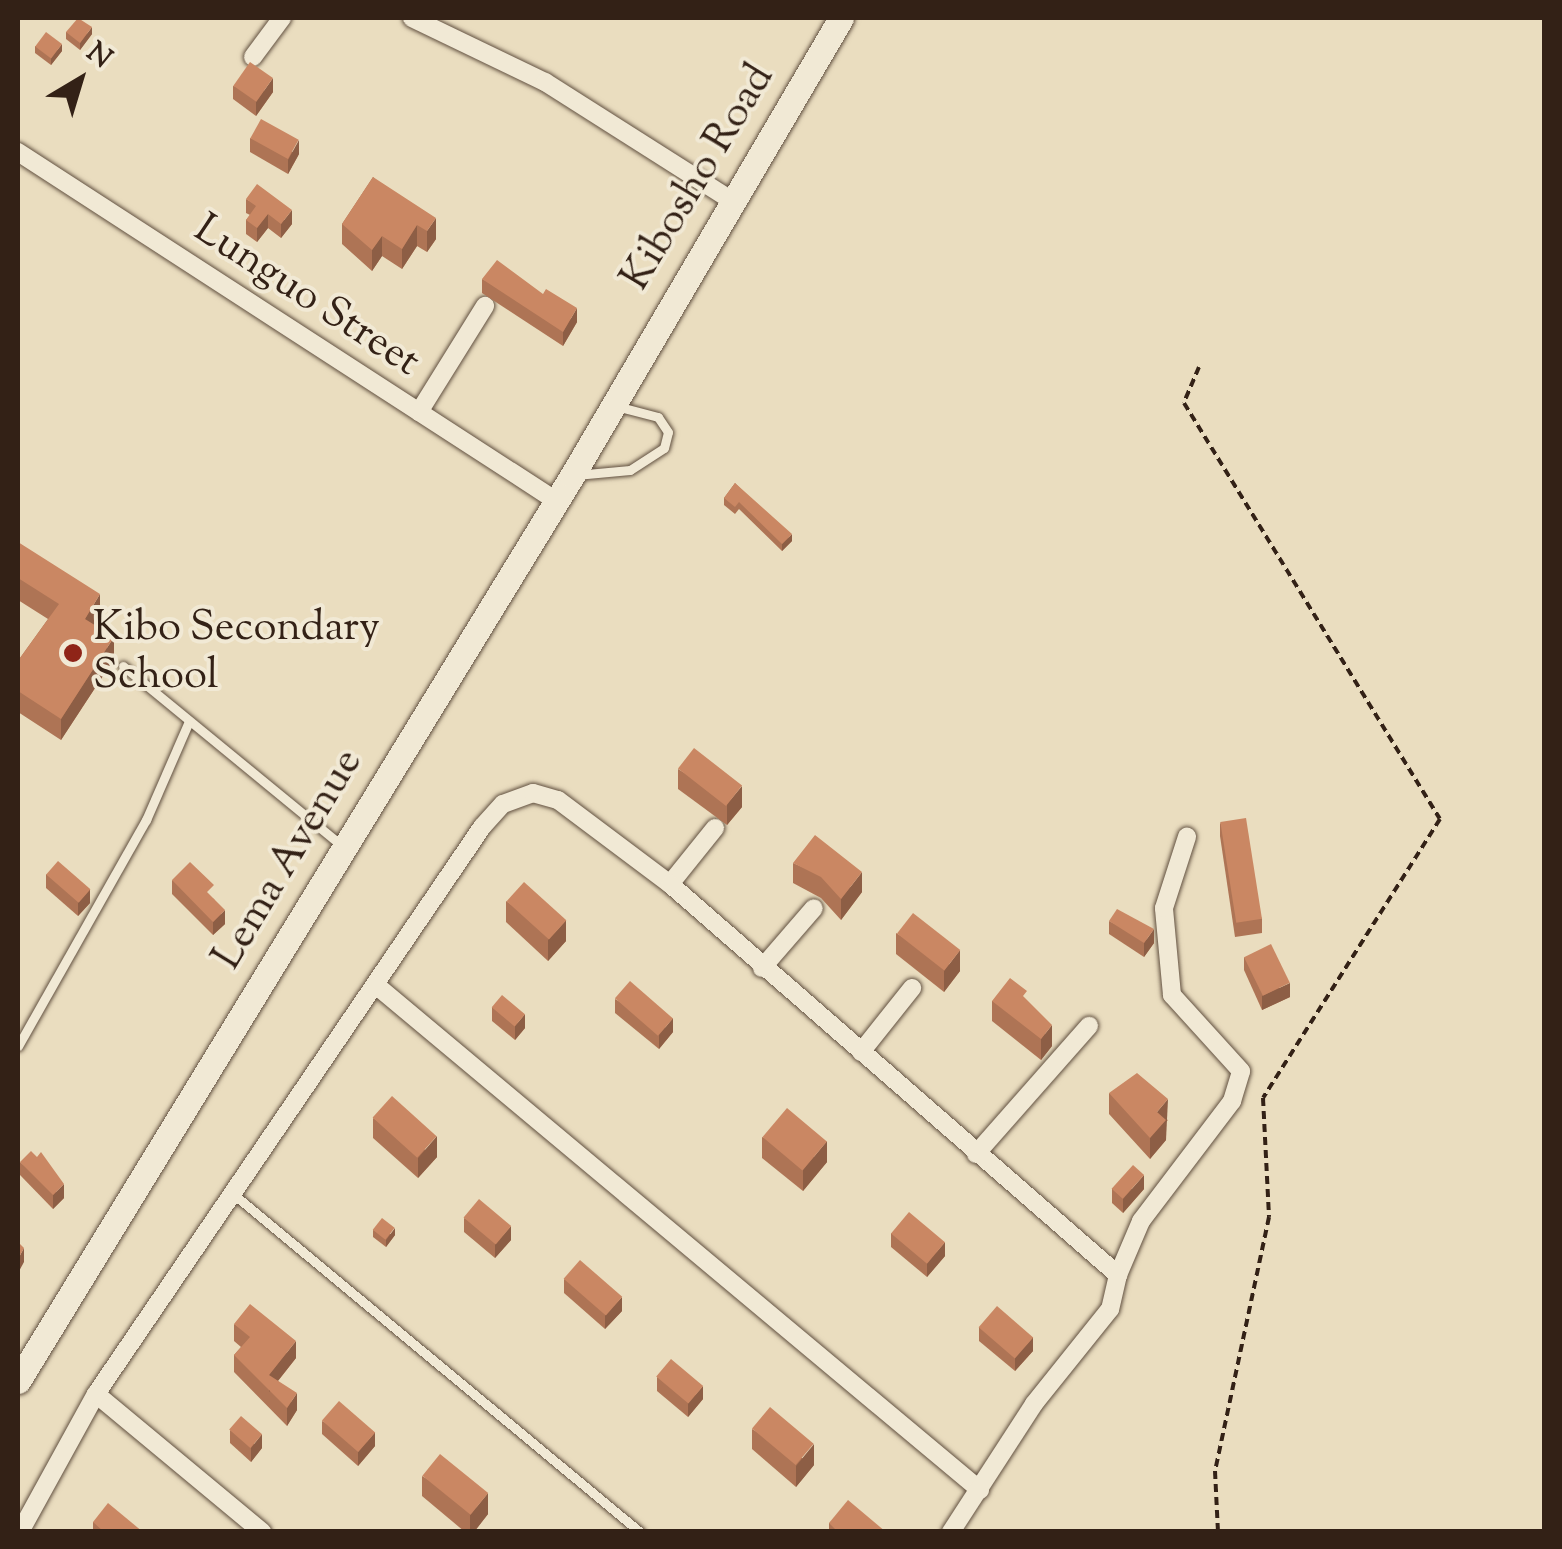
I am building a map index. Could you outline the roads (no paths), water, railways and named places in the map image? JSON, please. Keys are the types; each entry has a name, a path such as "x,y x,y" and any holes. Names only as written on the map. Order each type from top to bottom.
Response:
{"main road":[{"name":"Kibosho Road","path":"625,379 841,18"},
{"name":"Lema Avenue","path":"18,1381 572,476 614,406 625,379"}],"street":[{"path":"253,57 282,18"},
{"path":"412,18 545,82 734,202"},
{"name":"Lunguo Street","path":"18,152 556,500"},
{"path":"420,412 484,306"},
{"path":"20,1532 96,1394 232,1192 377,986 482,827 522,794 558,800 670,884 1118,1275"},
{"path":"670,884 715,828"},
{"path":"951,1532 1034,1404 1110,1309 1118,1275 1141,1220 1232,1101 1241,1071 1172,994 1164,908 1187,837"},
{"path":"762,968 814,908"},
{"path":"377,986 980,1490"},
{"path":"861,1052 912,988"},
{"path":"976,1154 1089,1026"},
{"path":"96,1394 262,1532"}],"lane":[{"path":"572,476 630,470 664,448 668,432 658,417 614,406"},
{"path":"123,666 344,848"},
{"path":"18,1046 146,820 189,721"},
{"path":"232,1192 640,1532"}],"place":[{"name":"Kibo Secondary School","path":"73,653"}]}
